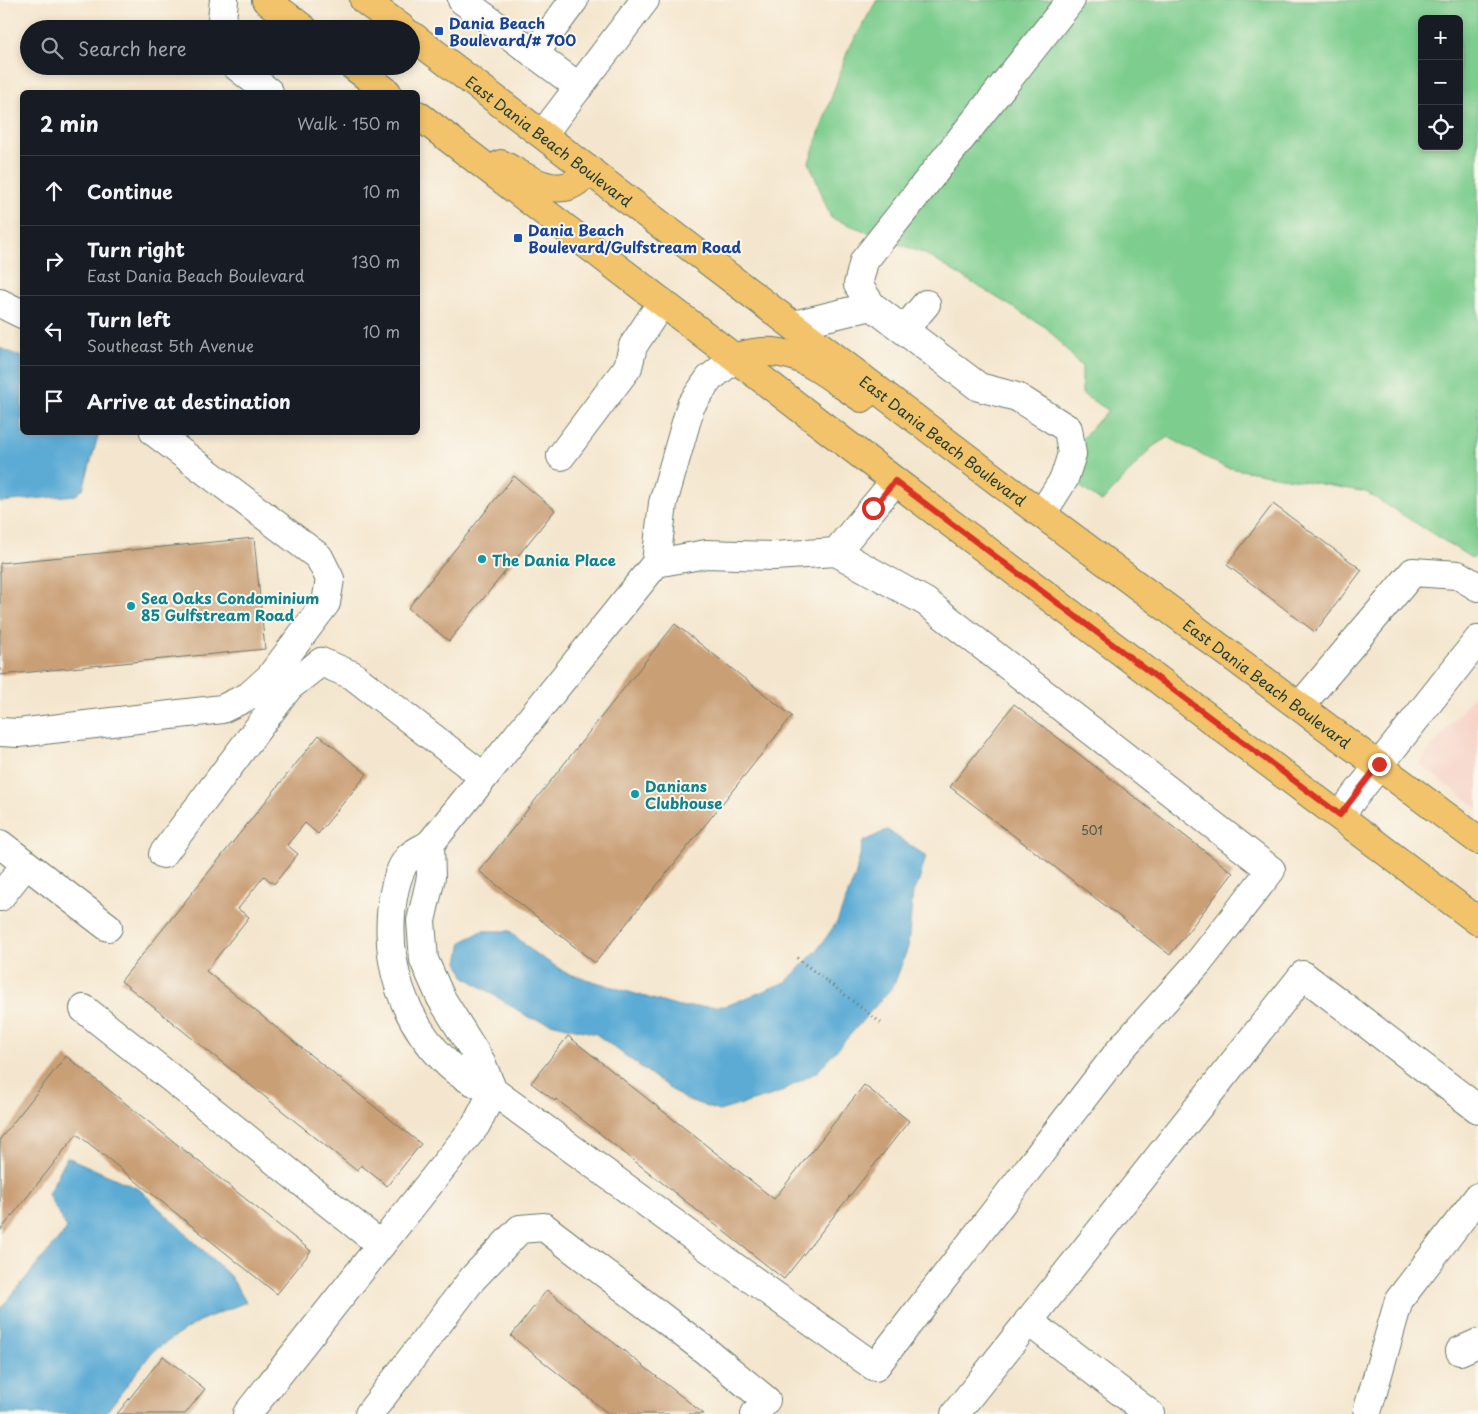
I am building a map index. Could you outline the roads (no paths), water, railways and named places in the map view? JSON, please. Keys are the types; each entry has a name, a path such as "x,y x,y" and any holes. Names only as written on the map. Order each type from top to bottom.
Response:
{"main road":[{"path":"266,0 292,20"},
{"path":"375,3 393,20"},
{"name":"East Dania Beach Boulevard","path":"420,42 1004,486 1379,764 1478,840"},
{"path":"365,75 384,90"},
{"path":"420,117 895,481 1478,921"},
{"path":"444,135 544,185 563,188 574,183 590,170"},
{"path":"735,358 754,351 772,350 794,355 1004,486"}],"street":[{"path":"222,20 224,0"},
{"path":"462,0 579,87"},
{"path":"534,54 574,0"},
{"path":"543,134 645,0"},
{"path":"1042,514 1064,479 1072,454 1068,429 1017,397 979,387 872,306 858,285 864,260 1071,0"},
{"path":"247,75 266,90"},
{"path":"561,456 628,368 633,346 662,302"},
{"path":"0,303 20,313"},
{"path":"904,330 926,304"},
{"path":"792,325 872,306"},
{"path":"656,563 706,554 774,556 836,552 926,602 1271,870 1199,962 1120,1050 875,1367 493,1091 482,1062 441,998 424,960 421,921 431,877 430,844 656,563 663,503 691,405 709,379 735,358"},
{"path":"0,732 18,733 222,709 249,696 270,677 326,603 330,579 319,557 158,435"},
{"path":"836,552 895,481"},
{"path":"1300,706 1413,572 1458,575 1478,587"},
{"path":"1340,815 1478,640"},
{"path":"163,854 289,687 322,662 352,675 484,777"},
{"path":"0,844 108,927"},
{"path":"0,897 26,864"},
{"path":"954,1414 1303,975 1478,1109"},
{"path":"84,1009 381,1245"},
{"path":"247,1414 476,1125 493,1091"},
{"path":"1368,1409 1399,1300 1478,1197"},
{"path":"369,1414 473,1278 520,1229 544,1227 701,1347 766,1400 755,1414"},
{"path":"1028,1321 1150,1414"}],"water":[{"path":"0,348 20,356 20,435 98,435 83,489 76,495 0,502"},
{"path":"887,830 926,856 919,881 913,892 908,947 894,985 817,1072 776,1094 719,1111 683,1098 596,1034 530,1018 464,976 458,962 462,942 482,931 510,931 533,952 566,973 679,1007 726,1006 786,982 818,949 837,922 855,877 863,842"},
{"path":"67,1157 139,1189 231,1277 246,1302 199,1321 153,1351 105,1414 0,1414 0,1309 67,1229 48,1194"}],"place":[{"name":"Dania Beach Boulevard/# 700","path":"439,31"},
{"name":"Dania Beach Boulevard/Gulfstream Road","path":"518,238"},
{"name":"The Dania Place","path":"482,559"},
{"name":"Sea Oaks Condominium 85 Gulfstream Road","path":"131,606"},
{"name":"Danians Clubhouse","path":"635,794"}]}
